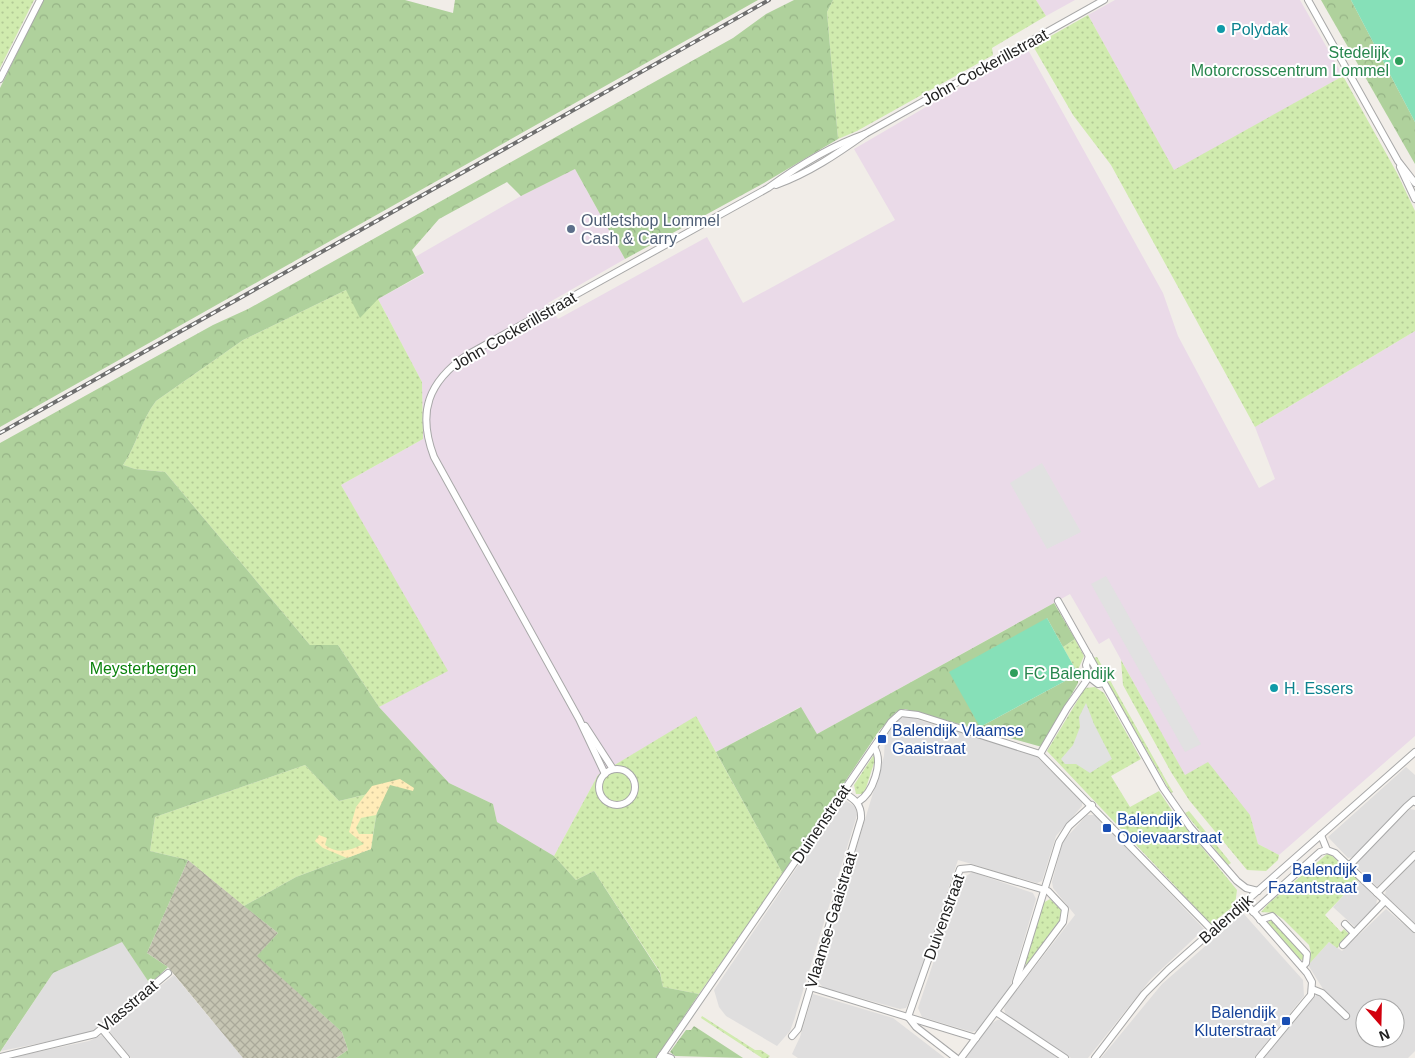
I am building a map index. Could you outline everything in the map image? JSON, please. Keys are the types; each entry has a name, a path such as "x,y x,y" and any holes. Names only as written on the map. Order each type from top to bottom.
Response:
{"street":[{"path":"0,79 40,0"},
{"name":"John Cockerillstraat","path":"579,719 614,770 625,771 629,774 634,784 632,795 624,803 612,804 602,797 599,785 605,774 579,719 434,457 427,433 427,408 430,395 444,373 467,355 768,188 796,178 837,155 865,134 1104,0"},
{"path":"1308,0 1398,161 1415,199"},
{"path":"1398,161 1415,183"},
{"path":"1058,601 1155,774 1190,827 1237,881 1246,888 1258,891"},
{"path":"1089,656 1086,665 1089,677 1098,684 1104,683"},
{"path":"1040,754 1067,708 1089,677"},
{"name":"Duinenstraat","path":"661,1056 874,747 897,715 905,712 1040,754 1092,805 1213,931"},
{"path":"843,792 858,802 868,795 879,760 874,747"},
{"name":"Balendijk","path":"1094,1058 1144,994 1415,752"},
{"path":"605,774 614,770"},
{"path":"1349,866 1406,807 1414,800 1415,802"},
{"name":"Vlaamse-Gaaistraat","path":"792,1036 798,1029 861,819 861,808 858,802"},
{"path":"1015,986 1062,835 1092,805"},
{"path":"1321,835 1327,850"},
{"path":"1253,912 1320,852 1327,850 1335,853 1415,929"},
{"path":"1377,893 1415,855"},
{"name":"Duivenstraat","path":"908,1017 960,869 971,868 1044,890"},
{"path":"961,1058 1065,918 1063,905 1048,891 1044,890"},
{"path":"1343,945 1386,901"},
{"path":"1245,902 1302,967 1312,982 1312,989 1307,999 1258,1058"},
{"path":"1260,920 1267,916 1272,916 1307,954 1306,963 1302,967"},
{"path":"1345,924 1354,933"},
{"name":"Vlasstraat","path":"0,1057 88,1037 102,1029 168,973"},
{"path":"810,987 976,1038"},
{"path":"1312,989 1322,993 1346,1016"},
{"path":"996,1012 1065,1058"},
{"path":"908,1017 916,1027 956,1058"},
{"path":"102,1029 126,1058"},
{"path":"661,1056 671,1058"}],"shaded area":[{"path":"1036,0 1075,0 1046,16"},
{"path":"1115,0 1300,0 1343,76 1174,171 1088,15"},
{"path":"1027,48 1163,293 1178,336 1259,488 1275,479 1255,427 1415,331 1415,736 1279,855 1258,844 1250,815 1185,776 1109,638 1099,644 1070,594 817,734 800,707 716,752 696,717 598,775 554,856 497,822 493,804 449,783 379,707 445,669 341,485 423,439 422,382 378,299 424,274 415,257 521,196 575,169 625,259 548,303 558,319 707,237 743,303 895,220 854,149"},
{"path":"1042,463 1081,532 1047,549 1010,483"},
{"path":"1106,576 1201,744 1185,752 1091,584"},
{"path":"1086,703 1094,724 1112,759 1090,773 1076,764 1065,764 1061,759 1073,745 1080,727 1079,717"},
{"path":"906,716 1034,754 1082,802 1082,806 1056,836 1042,881 1037,883 958,860 914,991 906,1008 900,1009 824,988 818,982 818,977 884,756 885,737 899,719"},
{"path":"1406,767 1415,775 1415,796 1354,857 1348,858 1328,837"},
{"path":"843,799 856,807 857,815 794,1020 790,1031 777,1046 726,1016 719,1007 714,990"},
{"path":"1410,809 1415,810 1415,850 1377,887 1356,866 1357,860"},
{"path":"1087,815 1095,815 1204,929 1150,980 1088,1058 1071,1058 1006,1015 1004,1009 1075,915 1053,888 1052,882 1063,841"},
{"path":"188,860 278,933 258,956 342,1032 348,1050 336,1058 243,1058 168,967 147,953"},
{"path":"1415,860 1415,924 1385,895 1386,890"},
{"path":"972,872 1033,893 1036,899 1010,987 979,1030 972,1032 922,1017 918,1008 961,880"},
{"path":"1358,880 1377,899 1376,906 1355,927 1333,907"},
{"path":"1386,909 1415,934 1415,1051 1408,1058 1264,1058 1317,994 1342,1017 1347,1013 1325,992 1308,965 1329,942 1342,951"},
{"path":"1243,913 1303,980 1304,996 1254,1058 1101,1058 1162,984"},
{"path":"122,941 150,984 90,1033 1,1051 53,973"},
{"path":"174,975 243,1058 131,1058 110,1032 111,1025"},
{"path":"813,994 893,1018 945,1058 798,1058 792,1054 800,1037"},
{"path":"1001,1020 1058,1058 965,1058 991,1024"},
{"path":"102,1035 121,1058 9,1058 89,1041"}],"green space":[{"path":"0,0 34,0 0,68"},
{"path":"43,0 405,0 453,13 455,0 758,0 0,427 0,88"},
{"name":"Meysterbergen","path":"794,0 833,0 827,12 838,139 764,183 625,259 575,169 521,196 507,182 439,219 412,250 424,273 378,299 360,318 346,290 243,340 156,401 146,416 123,465 135,469 165,472 310,645 338,645 379,707 449,783 493,804 497,822 554,856 576,880 594,871 660,973 663,987 699,994 656,1058 336,1058 348,1050 342,1032 257,956 278,933 244,906 296,877 371,849 380,791 339,801 305,765 155,817 150,851 188,860 147,953 168,967 150,984 122,942 53,973 0,1052 0,443 213,325 248,309 733,38 766,14"},
{"path":"833,0 1036,0 1046,16 992,48 993,55 857,131 838,139 827,12"},
{"path":"1321,0 1351,0 1415,122 1415,164"},
{"name":"Stedelijk Motorcrosscentrum Lommel","path":"1351,0 1415,0 1415,122"},
{"path":"1088,15 1174,170 1343,76 1397,173 1415,211 1415,331 1255,427 1111,165 1073,115 1033,46"},
{"path":"346,290 378,299 422,382 423,439 341,485 448,671 379,707 338,645 310,645 165,472 135,469 123,465 146,416 156,401 243,340"},
{"path":"1054,603 1075,639 1063,647 1047,618 980,727 1078,674 1078,683 1042,747 905,709 896,712 879,731 783,874 716,752 801,707 817,734"},
{"name":"FC Balendijk","path":"1047,618 1078,674 980,727 949,672"},
{"path":"1075,639 1084,656 1077,672 1063,647"},
{"path":"1097,657 1173,792 1171,793 1093,658"},
{"path":"1121,660 1185,775 1208,762 1250,815 1258,844 1279,855 1278,860 1266,871 1247,870 1189,800 1171,772 1123,685"},
{"path":"1095,687 1104,693 1141,759 1111,776 1130,807 1159,791 1173,812 1237,890 1235,905 1211,924 1047,751 1085,688"},
{"path":"696,716 783,874 699,994 663,987 660,972 594,871 576,880 554,856 598,775"},
{"path":"873,756 875,756 875,760 865,791 862,794 856,794 854,785"},
{"path":"305,765 339,801 380,791 371,849 296,877 244,906 188,860 150,851 155,817"},
{"path":"1189,811 1231,863 1228,865 1185,813"},
{"path":"1327,854 1331,855 1358,880 1325,915 1341,932 1344,929 1350,935 1337,948 1329,942 1310,963 1311,953 1309,945 1283,919 1274,913 1261,912"},
{"path":"1050,899 1062,911 1062,921 1027,965 1025,964 1043,903"},
{"path":"1271,918 1303,955 1303,960 1298,959 1267,924"},
{"path":"702,1016 755,1050 761,1050 770,1056 762,1058 701,1018"},
{"path":"694,1026 743,1058 675,1056 670,1052 686,1030 691,1030"}],"sand":[{"path":"400,779 414,788 413,791 390,785 376,815 361,818 356,828 359,834 373,834 371,849 347,858 323,848 315,841 319,835 327,838 325,845 340,851 349,850 364,844 349,832 356,807 372,786"}],"railway":[{"path":"0,433 769,0"}],"place":[{"name":"Polydak","path":"1221,29"},
{"name":"Stedelijk Motorcrosscentrum Lommel","path":"1399,61"},
{"name":"Outletshop Lommel Cash & Carry","path":"571,229"},
{"name":"FC Balendijk","path":"1014,673"},
{"name":"H. Essers","path":"1274,688"},
{"name":"Balendijk Vlaamse Gaaistraat","path":"882,739"},
{"name":"Balendijk Ooievaarstraat","path":"1107,828"},
{"name":"Balendijk Fazantstraat","path":"1367,878"},
{"name":"Balendijk Kluterstraat","path":"1286,1021"}]}
